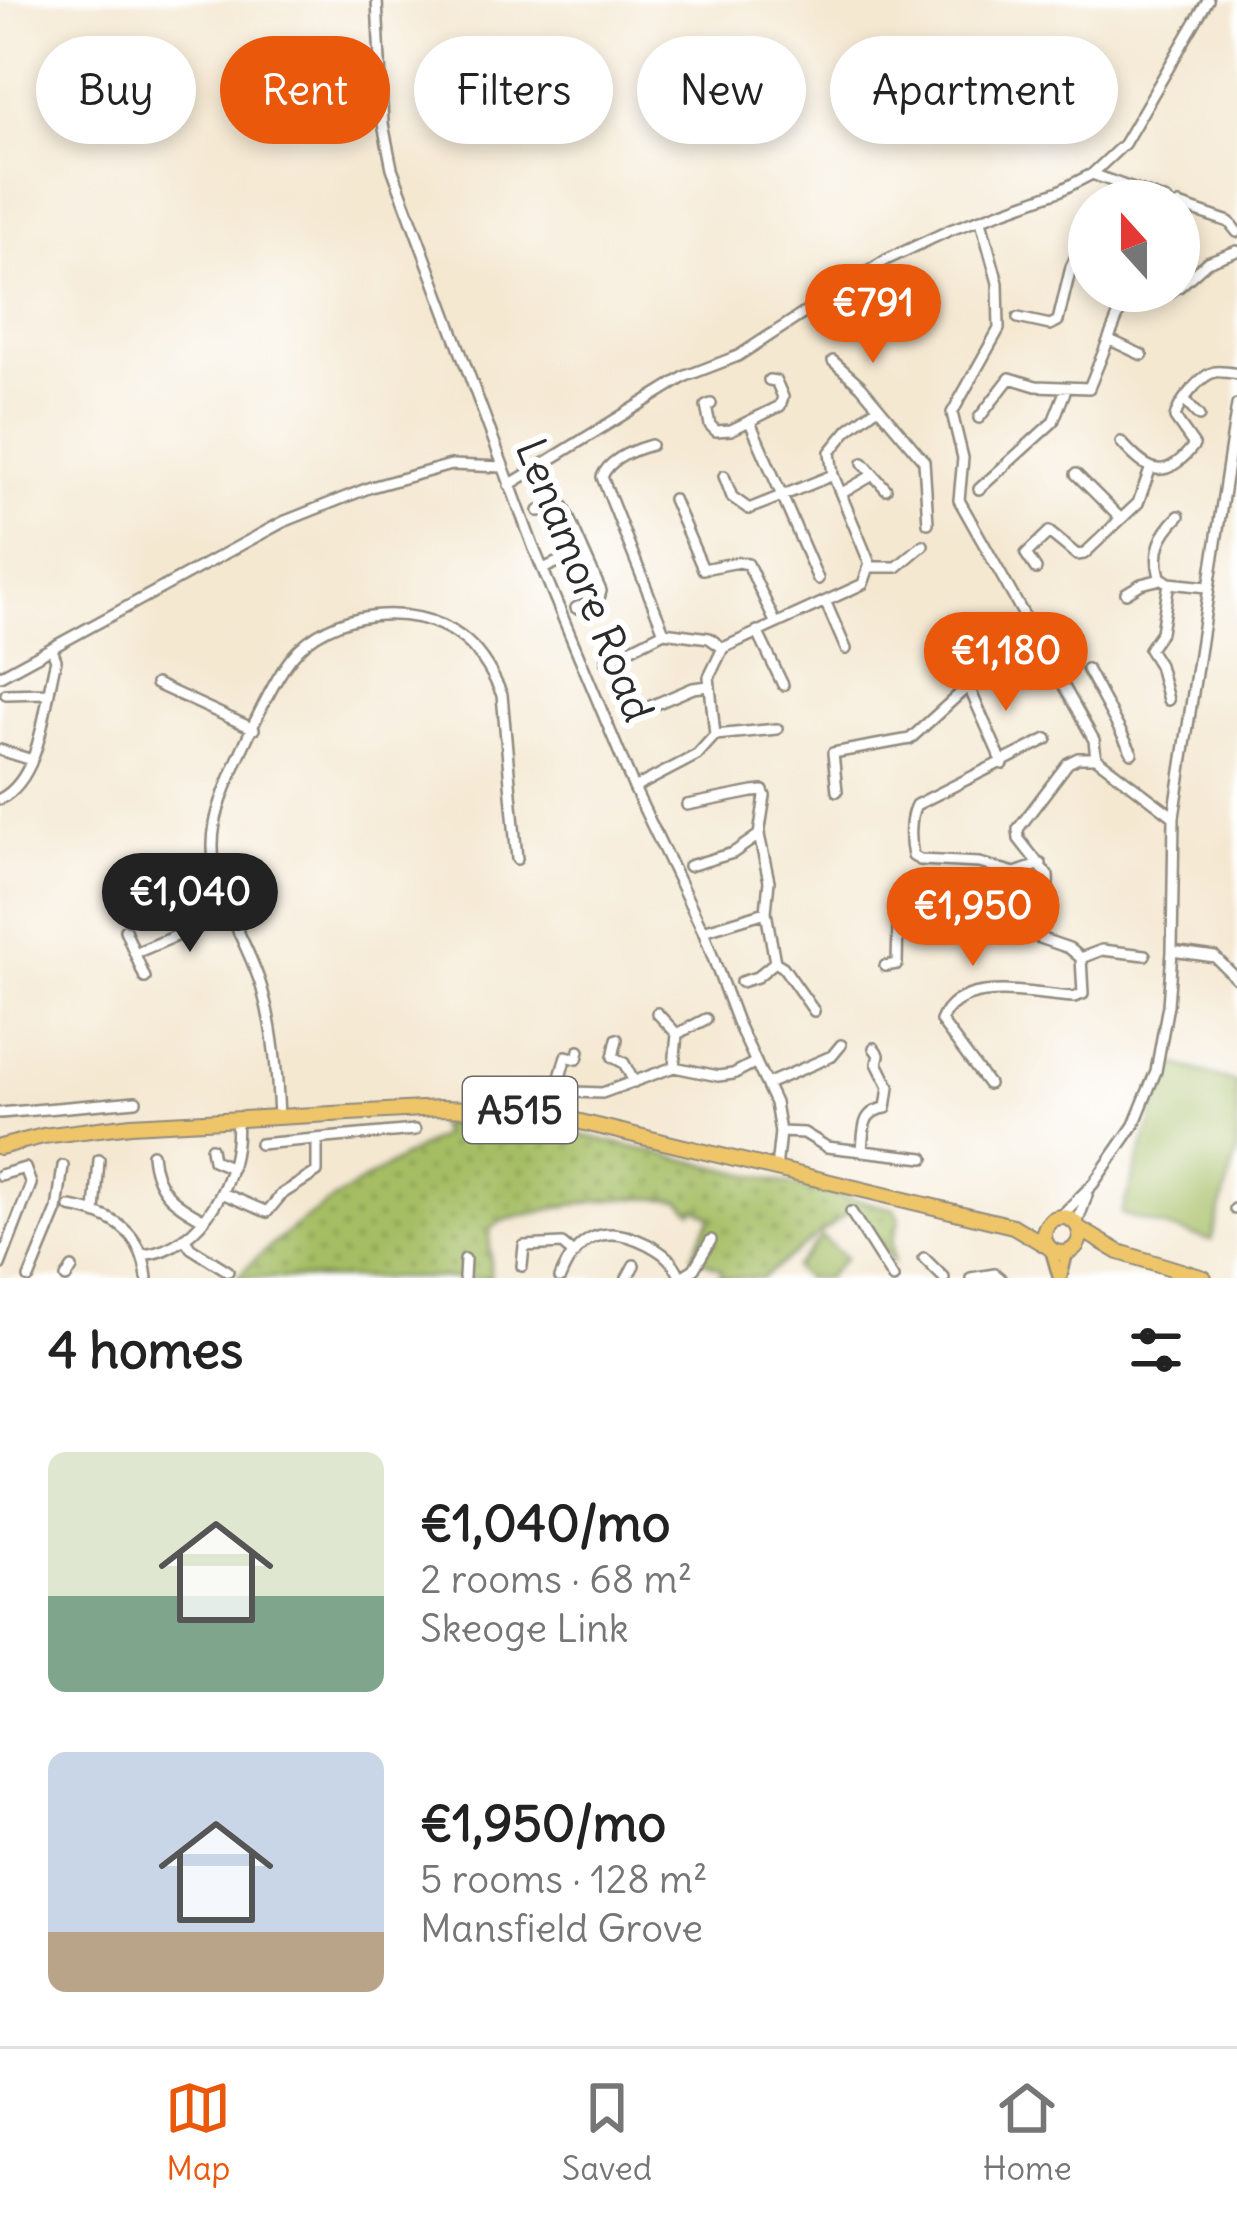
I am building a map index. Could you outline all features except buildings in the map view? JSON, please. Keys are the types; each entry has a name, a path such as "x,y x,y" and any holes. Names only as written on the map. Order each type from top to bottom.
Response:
{"highway":[{"name":"A515","path":"0,1147 80,1130 440,1108 535,1111 1013,1226 1049,1248 1119,1252"},
{"name":"A515","path":"1013,1226 1056,1218 1119,1252 1204,1278"},
{"path":"1049,1248 1043,1235 1056,1218"},
{"path":"1070,1251 1079,1241 1078,1226"}],"main road":[{"path":"1049,1248 1060,1278"},
{"path":"1060,1278 1070,1251"}],"street":[{"name":"Lenamore Road","path":"377,0 383,124 392,168 543,569 634,788 703,931 767,1084 780,1132 776,1169"},
{"path":"509,485 686,376 738,356 886,260 1092,174 1124,144 1208,0"},
{"path":"1092,174 1109,180"},
{"path":"1200,212 1229,222 1237,232"},
{"path":"980,221 998,283 999,328 952,412 963,458 959,500 1094,740 1096,758"},
{"path":"1200,268 1237,251"},
{"path":"1018,318 1050,325 1058,321 1068,279"},
{"path":"979,418 1010,378 1083,390 1094,382 1120,312"},
{"path":"1110,340 1142,355"},
{"path":"832,361 924,460 928,523"},
{"path":"1121,442 1150,470 1178,463 1194,445 1174,413 1215,372 1237,374"},
{"path":"711,404 706,413 716,430 750,422 781,406 781,391 776,381 769,380"},
{"path":"979,489 1052,422 1066,389"},
{"path":"1184,400 1199,416"},
{"path":"1078,1226 1093,1184 1146,1100 1168,1005 1174,817 1237,405"},
{"path":"716,735 709,676 723,648 863,584 870,567 830,460 833,445 878,407"},
{"path":"750,422 818,579"},
{"path":"652,445 616,460 602,477 664,632"},
{"path":"863,463 886,489"},
{"path":"0,676 283,522 371,488 451,465 503,467"},
{"path":"1036,569 1025,550 1044,535 1057,535 1080,556 1142,498 1150,470"},
{"path":"1076,474 1121,519"},
{"path":"724,476 732,497 748,509 833,475"},
{"path":"842,493 873,476"},
{"path":"673,499 703,568 748,564 775,622"},
{"path":"538,512 564,507 602,591 599,598 576,608"},
{"path":"1168,700 1159,665 1149,649 1161,632 1165,581 1157,548 1180,516"},
{"path":"870,567 897,567 923,545"},
{"path":"543,569 584,550"},
{"path":"1125,594 1165,581 1207,587"},
{"path":"826,604 846,649"},
{"path":"279,1117 275,1047 261,983 227,915 217,879 214,826 223,794 291,658 346,621 377,616 415,616 441,623 465,638 502,695 518,860"},
{"path":"837,791 832,753 910,739 1031,628"},
{"path":"606,661 664,632 709,638 723,648"},
{"path":"757,632 783,685"},
{"path":"0,799 19,784 32,760 56,660 52,649"},
{"path":"1087,669 1132,753"},
{"path":"156,684 254,729"},
{"path":"637,712 709,686"},
{"path":"968,686 1003,764"},
{"path":"1074,704 1099,691"},
{"path":"6,694 46,693"},
{"path":"634,788 697,755 716,735 777,729"},
{"path":"1109,743 1122,735"},
{"path":"1041,864 1015,873 979,863 920,860 911,848 916,805 1047,739"},
{"path":"0,750 32,760"},
{"path":"1025,918 1045,899 1049,886 1041,864 1019,839 1018,829 1068,764 1078,758 1096,758 1174,817"},
{"path":"687,805 763,791 759,835 769,881 766,912 775,962"},
{"path":"689,866 734,853 759,835"},
{"path":"885,966 897,964 898,922 912,910 938,905 1025,918"},
{"path":"703,931 766,912"},
{"path":"135,953 227,915"},
{"path":"988,1084 941,1021 943,1014 972,991 1074,998 1083,994 1081,958 1069,948 1034,936 1025,918"},
{"path":"125,930 146,977"},
{"path":"1081,958 1102,950 1145,955"},
{"path":"1172,951 1215,958 1237,979"},
{"path":"741,982 757,977 775,962"},
{"path":"775,962 784,967 814,1010"},
{"path":"657,1013 676,1034 674,1067"},
{"path":"676,1034 706,1019"},
{"path":"617,1039 613,1057 624,1063 634,1082"},
{"path":"767,1084 832,1056 841,1045"},
{"path":"862,1151 865,1119 872,1111 886,1108 889,1087 874,1048"},
{"path":"550,1052 577,1059 579,1051"},
{"path":"562,1087 559,1081 566,1056"},
{"path":"546,1083 602,1094 674,1067 718,1076 756,1062"},
{"path":"0,1113 132,1098"},
{"path":"143,1256 184,1238 222,1192 238,1145 236,1120"},
{"path":"260,1144 415,1130"},
{"path":"780,1132 804,1132 827,1147 921,1158 918,1144"},
{"path":"222,1192 267,1212 282,1194 317,1172 317,1140"},
{"path":"211,1148 213,1160 232,1168"},
{"path":"152,1154 159,1187 202,1220"},
{"path":"95,1212 99,1160"},
{"path":"28,1278 57,1210 63,1166"},
{"path":"0,1175 25,1168 32,1184 4,1244 0,1265"},
{"path":"1056,1218 1093,1184"},
{"path":"70,1207 95,1212 127,1229 143,1256 147,1278"},
{"path":"850,1212 893,1278"},
{"path":"560,1278 574,1254 597,1234 616,1232 666,1253 681,1277 694,1269 711,1240"},
{"path":"184,1238 191,1248 228,1271"},
{"path":"522,1266 524,1246 562,1244 574,1254"},
{"path":"924,1258 944,1278"},
{"path":"464,1278 465,1259"},
{"path":"627,1278 634,1265"},
{"path":"971,1278 995,1274 1000,1278"}],"green space":[{"path":"1171,1063 1237,1083 1237,1154 1211,1241 1121,1214"},
{"path":"488,1124 577,1134 895,1209 900,1219 892,1242 893,1262 854,1208 762,1278 719,1278 722,1270 692,1255 711,1217 695,1208 692,1212 681,1201 636,1198 568,1206 502,1221 490,1229 490,1278 236,1278 308,1217 442,1135 438,1125"},
{"path":"822,1237 845,1258 826,1278 805,1278 794,1268"}]}
